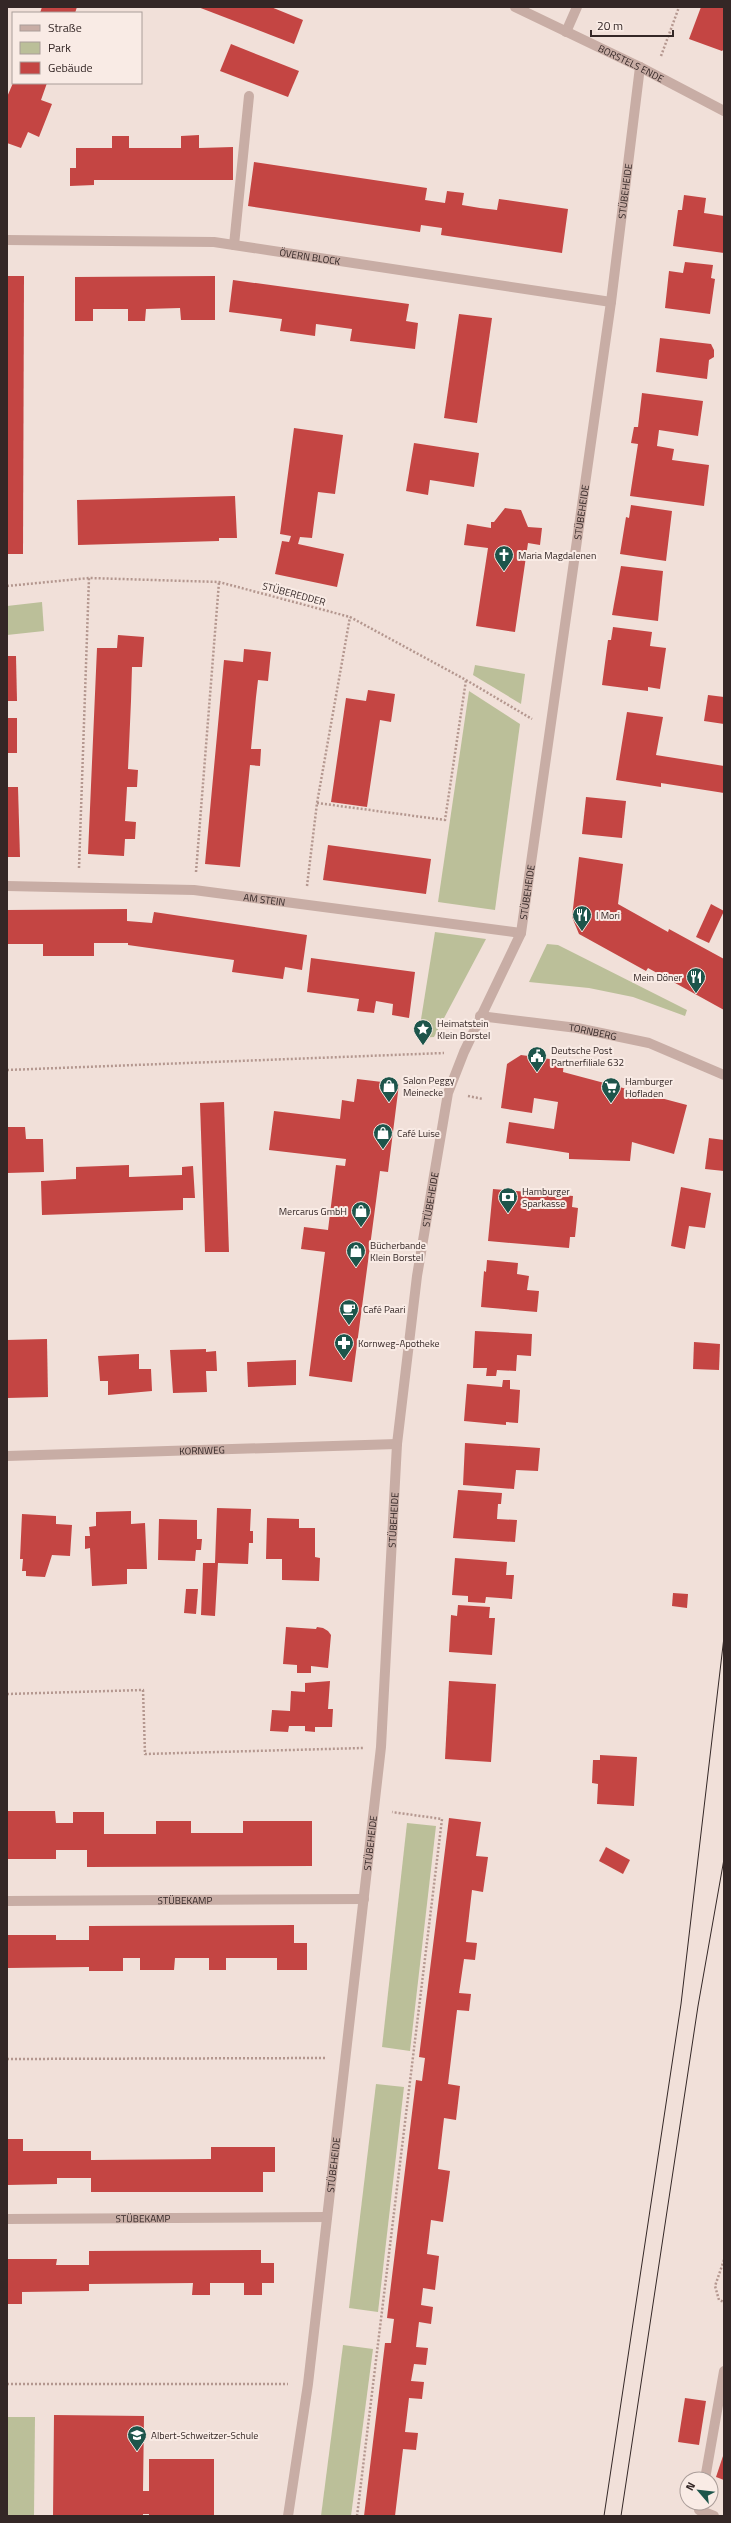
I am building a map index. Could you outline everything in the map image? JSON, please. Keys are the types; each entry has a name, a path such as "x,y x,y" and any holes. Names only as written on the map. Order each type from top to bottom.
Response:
{"street":[{"name":"BORSTELS ENDE","path":"515,7 640,67 724,111"},
{"path":"566,32 577,7"},
{"name":"STÜBEHEIDE","path":"288,2516 308,2384 381,1747 397,1444 417,1276 448,1093 480,1016 521,933 548,728 610,302 640,67"},
{"path":"234,246 249,96"},
{"name":"ÖVERN BLOCK","path":"7,240 214,242 610,302"},
{"name":"AM STEIN","path":"7,886 78,886 194,890 521,933"},
{"name":"TORNBERG","path":"480,1016 577,1028 649,1043 724,1075"},
{"name":"KORNWEG","path":"7,1456 397,1444"},
{"name":"STÜBEKAMP","path":"7,1901 364,1899"},
{"name":"STÜBEKAMP","path":"7,2219 327,2217"},
{"path":"706,2471 724,2371"},
{"path":"702,2511 714,2516"}],"path":[{"path":"654,75 679,7"},
{"path":"78,886 89,578"},
{"name":"STÜBEREDDER","path":"7,586 89,578 219,582 350,617 466,680 548,728"},
{"path":"194,890 219,582"},
{"path":"305,904 317,803 350,617"},
{"path":"317,803 445,820 466,680"},
{"path":"7,1070 464,1052"},
{"path":"461,1095 483,1099"},
{"path":"7,1694 144,1690 145,1754 381,1747"},
{"path":"357,2516 442,1819 374,1810"},
{"path":"7,2059 345,2058"},
{"path":"724,2260 715,2286 719,2300 724,2302"},
{"path":"7,2384 308,2384"}],"green space":[{"path":"42,602 44,631 7,635 7,606"},
{"path":"475,665 525,674 521,704 473,675"},
{"path":"469,691 520,724 495,910 438,902"},
{"path":"435,932 486,939 434,1037 418,1038"},
{"path":"547,944 558,945 687,1010 685,1016 633,997 589,988 529,982"},
{"path":"407,1823 436,1826 410,2051 382,2047"},
{"path":"376,2084 404,2087 378,2312 349,2308"},
{"path":"343,2345 373,2349 351,2516 321,2516"},
{"path":"7,2417 35,2417 34,2516 7,2516"}],"building":[{"path":"42,7 77,7 75,12 40,12"},
{"path":"198,7 271,7 303,20 294,44"},
{"path":"701,7 724,7 724,49 722,51 689,39"},
{"path":"231,44 299,71 288,97 220,71"},
{"path":"13,84 47,84 41,100 52,104 39,137 28,132 21,148 7,143 7,97"},
{"path":"199,135 199,148 233,147 233,180 94,180 94,185 70,186 70,168 76,168 76,148 112,148 112,136 129,136 129,148 181,148 181,136"},
{"path":"254,162 427,188 425,200 445,203 447,191 464,193 462,205 480,208 497,210 499,199 568,209 562,253 441,235 442,228 421,225 420,232 248,206"},
{"path":"684,195 706,198 704,213 724,216 724,253 673,246 678,210 682,210"},
{"path":"685,262 713,265 711,278 715,279 710,314 665,308 669,271 683,273"},
{"path":"7,276 24,276 23,554 7,554"},
{"path":"215,276 215,320 181,320 180,308 146,309 145,321 128,321 128,309 93,309 93,321 75,321 75,277"},
{"path":"233,280 409,304 406,321 418,323 415,349 350,341 352,329 316,324 315,336 280,331 282,319 229,312"},
{"path":"459,314 492,318 477,423 444,418"},
{"path":"660,338 711,344 714,350 714,357 709,360 707,379 656,372"},
{"path":"642,393 703,401 698,436 659,430 657,446 674,449 672,460 709,465 704,506 630,496 638,444 631,443 634,427 638,427"},
{"path":"294,428 343,435 335,494 318,492 312,538 300,537 298,544 344,554 337,587 275,574 282,541 289,542 291,536 280,534"},
{"path":"414,443 479,453 474,487 430,480 428,495 406,491"},
{"path":"235,496 237,538 219,538 219,541 78,545 77,500"},
{"path":"631,505 672,511 666,561 620,554 626,517 629,518"},
{"name":"Maria Magdalenen","path":"505,508 521,510 528,527 542,528 540,545 528,543 515,632 476,626 488,548 464,545 467,524 491,528 491,522 494,522"},
{"path":"621,566 663,571 658,621 612,615"},
{"path":"613,627 652,632 650,646 666,648 660,689 648,687 648,691 602,685 608,640 611,640"},
{"path":"118,635 144,637 142,667 132,667 128,769 138,770 137,787 127,787 125,821 136,822 135,839 125,839 124,856 88,854 97,648 117,648"},
{"path":"244,649 271,652 268,681 258,680 256,697 251,749 261,749 260,766 250,765 240,867 205,864 224,660 243,662"},
{"path":"7,656 16,656 17,701 7,701"},
{"path":"368,690 395,694 391,722 380,720 367,807 331,802 346,698 366,701"},
{"path":"708,695 724,697 724,724 704,721"},
{"path":"627,712 663,717 656,755 724,766 724,793 661,783 661,787 616,780"},
{"path":"7,718 17,718 17,753 7,753"},
{"path":"7,787 18,787 20,857 7,857"},
{"path":"586,797 626,801 622,838 582,834"},
{"path":"328,845 431,859 426,894 323,880"},
{"path":"579,857 623,864 618,904 668,932 669,929 724,959 724,1010 648,968 646,971 579,934 572,917"},
{"path":"711,904 724,911 709,943 696,937"},
{"path":"127,909 127,921 152,923 154,912 307,935 302,970 285,967 283,979 232,972 234,960 128,945 128,943 94,943 94,956 43,956 43,944 7,944 7,910"},
{"path":"311,958 415,972 409,1018 392,1015 393,1004 376,1001 374,1013 357,1011 359,999 307,992"},
{"path":"521,1055 564,1061 563,1072 687,1105 674,1154 632,1142 630,1161 569,1159 569,1153 506,1143 509,1122 554,1129 558,1102 534,1098 532,1113 501,1108 507,1064"},
{"path":"357,1079 399,1084 388,1172 380,1171 352,1382 309,1376 325,1252 301,1249 304,1227 328,1230 336,1165 345,1166 346,1159 269,1150 274,1111 340,1119 342,1100 354,1102"},
{"path":"224,1102 229,1252 205,1252 200,1103"},
{"path":"8,1127 25,1127 26,1139 43,1139 44,1172 7,1173"},
{"path":"709,1138 724,1140 724,1171 705,1169"},
{"path":"129,1165 129,1177 182,1175 182,1167 193,1166 195,1198 183,1198 183,1210 42,1215 41,1181 76,1179 76,1167"},
{"path":"681,1187 711,1193 705,1228 689,1226 685,1249 671,1246"},
{"path":"493,1189 573,1196 572,1207 578,1208 575,1237 570,1237 569,1248 488,1241"},
{"path":"487,1260 518,1263 517,1274 529,1276 527,1290 539,1291 537,1312 481,1307 484,1271 486,1272"},
{"path":"475,1331 532,1334 531,1356 517,1355 516,1371 497,1370 496,1376 486,1376 487,1368 473,1368"},
{"path":"47,1339 48,1397 7,1398 7,1340"},
{"path":"694,1342 720,1344 719,1370 693,1369"},
{"path":"206,1349 206,1352 216,1351 217,1371 206,1371 207,1392 173,1393 170,1350"},
{"path":"139,1354 139,1369 151,1369 152,1391 108,1395 108,1381 100,1381 98,1356"},
{"path":"296,1360 296,1385 248,1387 247,1362"},
{"path":"503,1380 510,1380 510,1389 520,1390 518,1423 506,1422 506,1425 464,1421 467,1384 502,1387"},
{"path":"465,1443 540,1448 538,1471 516,1470 514,1489 463,1485"},
{"path":"458,1490 502,1493 501,1504 498,1504 497,1519 517,1520 515,1542 453,1538"},
{"path":"217,1508 251,1509 250,1531 253,1531 253,1543 249,1543 248,1564 218,1563 215,1616 201,1615 203,1563 215,1563"},
{"path":"131,1511 131,1524 145,1523 147,1569 127,1569 127,1584 92,1586 90,1548 85,1549 85,1536 90,1536 89,1527 96,1526 96,1512"},
{"path":"22,1514 56,1516 56,1524 72,1525 70,1556 52,1555 45,1577 26,1576 26,1571 22,1571 23,1559 20,1559"},
{"path":"267,1518 299,1519 299,1528 315,1528 315,1557 320,1558 319,1581 282,1580 282,1559 266,1559"},
{"path":"159,1519 197,1520 197,1539 202,1539 201,1550 196,1550 195,1561 158,1560"},
{"path":"455,1558 507,1562 506,1575 514,1575 512,1599 486,1597 485,1603 468,1602 468,1596 452,1595"},
{"path":"186,1589 198,1589 196,1614 184,1613"},
{"path":"673,1593 688,1594 687,1608 672,1606"},
{"path":"458,1605 490,1607 489,1618 495,1618 492,1655 449,1652 451,1615 457,1616"},
{"path":"286,1627 316,1629 317,1627 328,1631 331,1635 328,1668 311,1666 311,1673 297,1673 297,1665 283,1664"},
{"path":"330,1681 328,1709 333,1709 332,1727 315,1727 315,1732 305,1731 305,1726 289,1726 288,1732 270,1731 272,1710 290,1711 291,1691 305,1692 305,1683"},
{"path":"449,1681 496,1684 491,1762 445,1759"},
{"path":"600,1755 637,1757 634,1806 597,1804 598,1784 592,1783 593,1760 600,1760"},
{"path":"7,1811 55,1811 56,1823 73,1823 73,1812 104,1812 104,1834 156,1834 156,1821 191,1821 191,1833 243,1833 243,1821 312,1821 312,1866 87,1867 87,1850 56,1850 56,1859 7,1859"},
{"path":"449,1818 481,1822 476,1856 488,1857 483,1892 472,1890 466,1942 477,1943 475,1960 464,1959 459,1993 471,1994 469,2011 457,2010 448,2084 460,2086 456,2120 444,2118 438,2169 450,2171 443,2222 431,2220 427,2254 439,2256 435,2290 423,2288 421,2305 433,2307 431,2324 419,2322 416,2347 428,2348 426,2365 414,2364 411,2381 424,2382 422,2399 409,2398 405,2432 418,2433 416,2450 403,2449 395,2516 364,2516 385,2343 391,2343 394,2319 387,2318 416,2080 422,2081 425,2058 419,2057"},
{"path":"606,1847 630,1860 623,1874 599,1861"},
{"path":"294,1925 294,1943 307,1943 307,1970 277,1970 277,1958 226,1958 226,1970 209,1970 209,1958 175,1958 174,1970 140,1970 140,1958 123,1958 123,1971 89,1971 89,1967 7,1968 7,1935 56,1935 56,1940 89,1940 89,1926"},
{"path":"7,2139 23,2139 23,2151 91,2151 91,2160 211,2159 211,2147 275,2147 275,2172 263,2172 263,2192 91,2192 91,2178 57,2178 57,2184 7,2185"},
{"path":"261,2250 261,2263 274,2263 274,2283 262,2283 262,2295 244,2295 244,2283 210,2283 210,2295 192,2295 193,2283 89,2284 89,2291 22,2292 22,2304 7,2304 7,2259 57,2259 56,2265 89,2265 89,2251"},
{"path":"685,2398 706,2401 699,2445 678,2442"},
{"path":"54,2415 144,2416 143,2491 149,2491 149,2459 214,2459 214,2516 149,2516 149,2514 143,2514 143,2516 53,2516"},
{"path":"724,2453 724,2480 719,2478 718,2471"}],"tram line":[{"path":"604,2516 681,2004 724,1637"},
{"path":"621,2516 698,2006 724,1859"}],"place":[{"name":"Maria Magdalenen","path":"504,572"},
{"name":"I Mori","path":"582,932"},
{"name":"Mein Döner","path":"696,994"},
{"name":"Heimatstein Klein Borstel","path":"423,1046"},
{"name":"Deutsche Post Partnerfiliale 632","path":"537,1073"},
{"name":"Salon Peggy Meinecke","path":"389,1103"},
{"name":"Hamburger Hofladen","path":"611,1104"},
{"name":"Café Luise","path":"383,1150"},
{"name":"Hamburger Sparkasse","path":"508,1214"},
{"name":"Mercarus GmbH","path":"361,1228"},
{"name":"Bücherbande Klein Borstel","path":"356,1268"},
{"name":"Café Paari","path":"349,1326"},
{"name":"Kornweg-Apotheke","path":"344,1360"},
{"name":"Albert-Schweitzer-Schule","path":"137,2452"}]}
